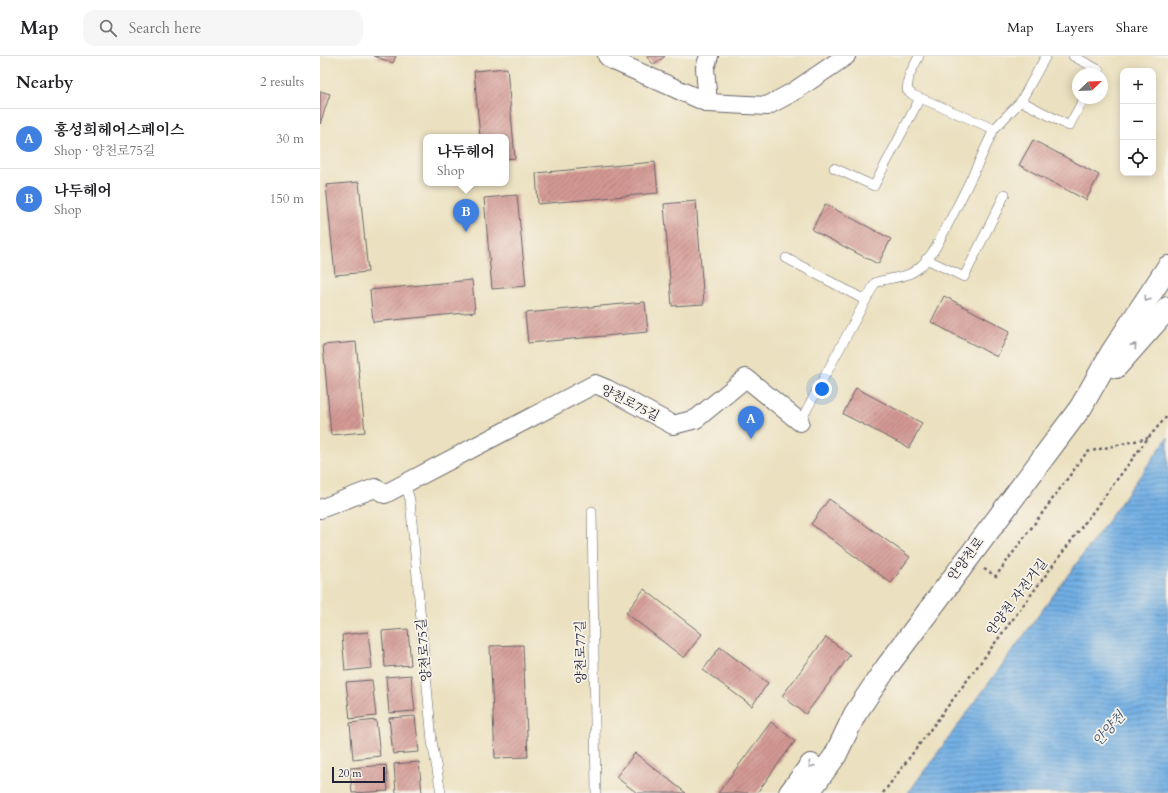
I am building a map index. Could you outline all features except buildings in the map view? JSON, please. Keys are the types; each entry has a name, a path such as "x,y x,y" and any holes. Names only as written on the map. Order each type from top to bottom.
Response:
{"main road":[{"path":"1081,407 1112,352 1168,266"},
{"path":"1081,407 1168,308"},
{"name":"안양천로","path":"808,793 835,756 855,714 886,668 966,558 1081,407"},
{"name":"안양천로","path":"790,793 833,736 855,714"}],"street":[{"path":"607,56 612,60 708,103 767,106 793,92 846,56"},
{"path":"708,103 705,68 709,56"},
{"name":"양천로75길","path":"320,509 375,488 384,494 595,384 673,425 696,419 746,378 800,422"}],"lane":[{"path":"919,56 909,76 907,90 913,95 994,129"},
{"path":"800,422 875,283 885,278 901,277 913,272 926,259 940,239 965,193 994,129 1021,101 1046,56"},
{"path":"1073,56 1095,68"},
{"path":"834,168 874,186 920,98"},
{"path":"1021,101 1069,126 1081,104"},
{"path":"926,259 964,277 1005,194"},
{"path":"786,258 865,300"},
{"name":"양천로75길","path":"405,483 410,500 432,741 442,793"},
{"name":"양천로77길","path":"592,511 596,793"}],"path":[{"name":"안양천 자전거길","path":"883,793 1148,438 1168,414"},
{"path":"966,558 996,576 1087,452 1148,438"}],"water":[{"name":"안양천","path":"1168,437 1168,793 908,793 1096,537"}],"place":[{"name":"나두헤어","path":"466,232"},
{"name":"홍성희헤어스페이스","path":"751,439"}]}
